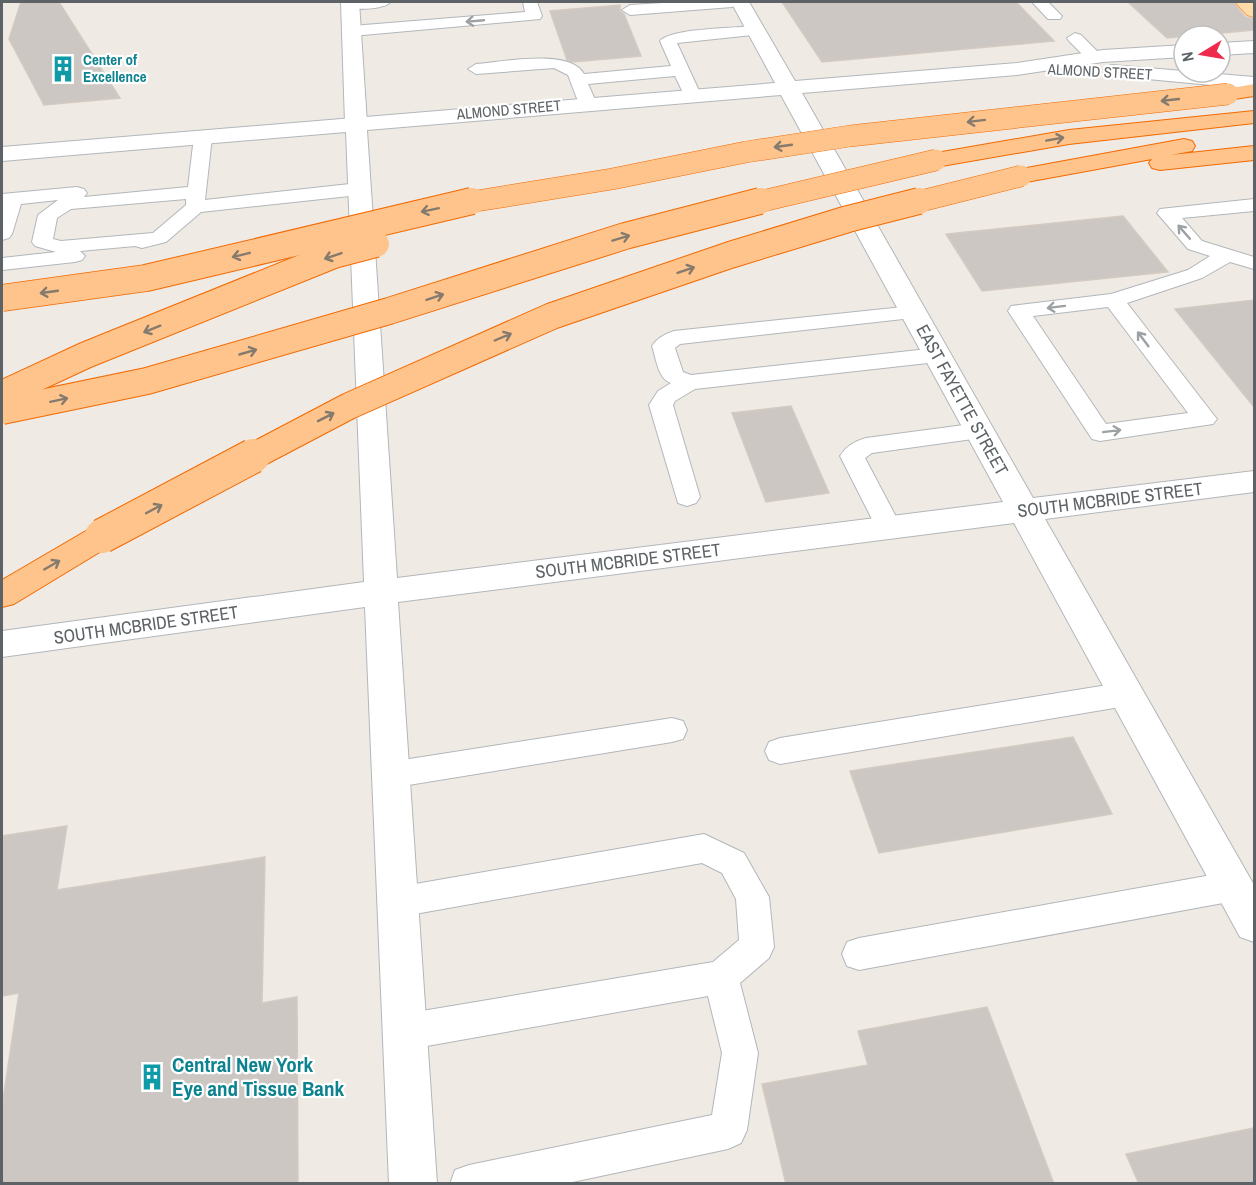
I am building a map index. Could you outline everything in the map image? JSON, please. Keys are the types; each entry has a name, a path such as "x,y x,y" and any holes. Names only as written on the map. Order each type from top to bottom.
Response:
{"highway":[{"path":"2,298 146,278 428,210 500,196 612,179 746,152 850,136 1254,91"},
{"path":"2,411 147,381 389,311 625,236 820,186 936,160 1069,137 1254,117"},
{"path":"2,595 102,536 308,426 454,357 552,316 729,255 848,219 1021,176 1157,149 1254,136"},
{"path":"1021,176 1254,153"},
{"path":"2,394 86,355 334,255 612,179"}],"main road":[{"path":"1244,2 1254,11"}],"street":[{"name":"EAST FAYETTE STREET","path":"740,2 1254,924"},
{"path":"350,3 413,1184"},
{"path":"1232,48 1254,47"},
{"name":"ALMOND STREET","path":"2,154 1017,69 1094,57 1172,52"},
{"name":"ALMOND STREET","path":"1017,69 1103,70 1254,83"},
{"name":"SOUTH MCBRIDE STREET","path":"2,644 381,592 1254,481"}],"lane":[{"path":"350,3 383,2"},
{"path":"630,10 732,2"},
{"path":"1040,2 1054,16"},
{"path":"351,31 532,9"},
{"path":"692,95 668,41 678,38 756,31"},
{"path":"1076,38 1094,57"},
{"path":"476,69 556,63 575,72 588,104"},
{"path":"578,80 681,70"},
{"path":"2,264 64,258 159,238 196,194 203,136"},
{"path":"2,234 7,200 359,189"},
{"path":"159,238 60,247 42,242 48,215 66,204 196,194"},
{"path":"1254,205 1167,213 1195,244 1254,263"},
{"path":"1114,300 1205,419 1100,433 1019,312 1114,300 1195,274 1227,255"},
{"path":"913,312 674,338 663,346 673,376 690,381 937,355"},
{"path":"687,497 661,405 666,396 690,381"},
{"path":"889,528 852,456 866,446 980,431"},
{"path":"780,751 1126,694"},
{"path":"390,775 672,730"},
{"path":"398,902 704,848 733,863 752,897 757,947 721,977 404,1032"},
{"path":"859,954 1234,886"},
{"path":"469,1184 728,1130 740,1053 721,977"}],"building":[{"name":"Center of Excellence","path":"21,2 59,2 120,98 44,105 9,39"},
{"path":"782,2 1016,2 1054,41 822,62"},
{"path":"1128,2 1233,2 1245,17 1254,19 1254,30 1232,32 1232,24 1172,24 1172,38 1167,38"},
{"path":"620,5 620,11 624,14 641,56 572,62 567,60 550,11"},
{"path":"1123,216 1168,272 982,291 946,234"},
{"path":"1254,300 1254,407 1175,309"},
{"path":"791,406 829,493 766,502 732,413"},
{"path":"1073,737 1112,814 879,853 850,771"},
{"path":"67,826 57,890 265,857 262,1003 297,997 298,1184 2,1184 2,1106 19,993 2,996 2,836"},
{"path":"987,1007 1054,1184 786,1184 762,1084 868,1065 858,1031"},
{"path":"1254,1128 1254,1184 1139,1184 1126,1154"}],"place":[{"name":"Center of Excellence","path":"63,69"},
{"name":"Central New York Eye and Tissue Bank","path":"152,1077"}]}
